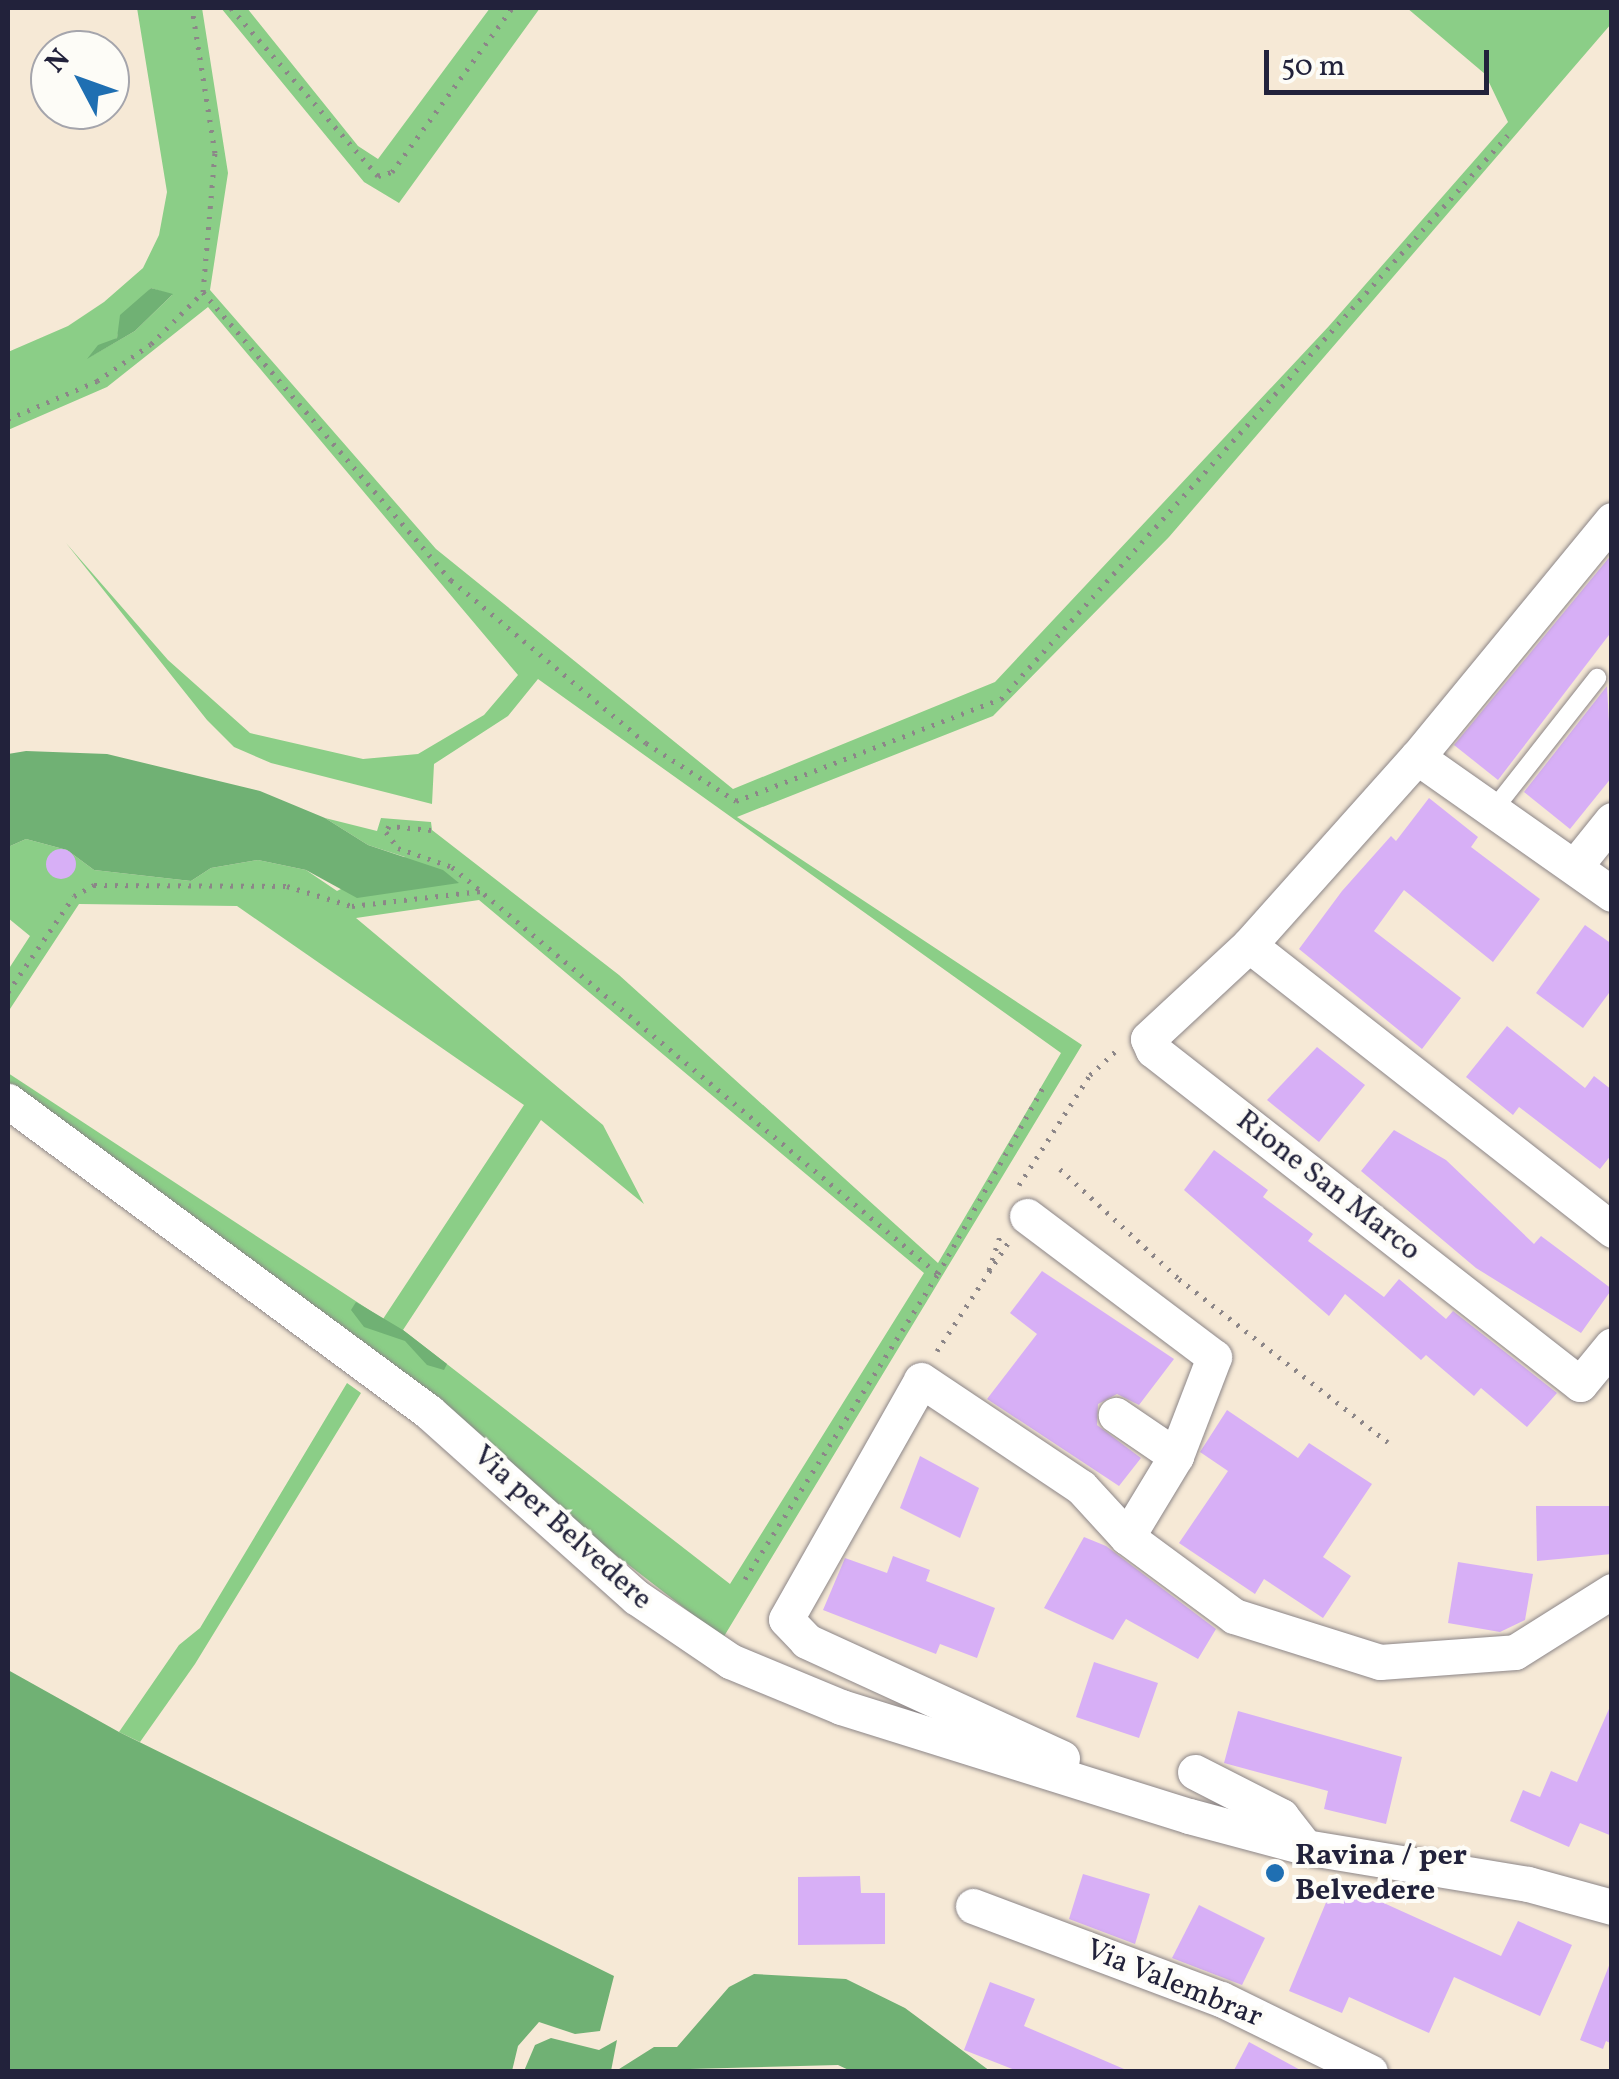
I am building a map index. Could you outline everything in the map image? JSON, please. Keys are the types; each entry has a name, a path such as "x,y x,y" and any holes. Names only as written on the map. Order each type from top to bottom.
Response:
{"street":[{"path":"1148,1039 1248,946 1417,757 1612,520"},
{"path":"1417,757 1612,894"},
{"path":"1575,866 1612,820"},
{"path":"1248,946 1612,1230"},
{"name":"Rione San Marco","path":"1148,1039 1153,1050 1580,1384 1612,1345"},
{"name":"Via per Belvedere","path":"8,1102 430,1412 636,1597 698,1644 841,1707 1189,1816 1305,1846 1528,1884 1612,1907"},
{"path":"1014,1213 1214,1357 1176,1456 1128,1537"},
{"path":"921,1380 1081,1487 1128,1537 1234,1616 1380,1662 1515,1652 1612,1591"},
{"name":"Via per Belvedere","path":"921,1380 786,1619 807,1641 1189,1816"},
{"path":"1116,1415 1176,1456"},
{"path":"1194,1772 1282,1816 1305,1846"},
{"name":"Via Valembrar","path":"973,1906 1221,1999 1370,2072"}],"lane":[{"path":"1494,810 1598,678"}],"path":[{"path":"8,418 97,381 150,344 203,292 215,153 192,8"},
{"path":"230,8 378,176 392,172 512,8"},
{"path":"203,292 452,580 646,744 736,801 1001,699 1508,135"},
{"path":"431,830 396,826 386,832 398,848 452,867 482,891 938,1274"},
{"path":"8,992 74,896 94,885 287,886 352,906 482,891"},
{"path":"921,1380 989,1270 1014,1213 1097,1065 1148,1039"},
{"path":"745,1579 938,1274 1043,1088"},
{"path":"1060,1170 1179,1279 1388,1442"},
{"path":"989,1270 1014,1213"}],"green space":[{"path":"137,8 202,8 228,173 210,290 436,549 733,789 995,682 1329,326 1508,122 1485,74 1407,8 1611,8 1611,24 1169,537 993,716 737,817 1082,1045 723,1638 8,1084 8,1073 383,1319 524,1105 237,906 79,904 8,1012 8,970 30,936 8,918 8,847 26,839 67,850 94,870 191,881 211,868 258,860 306,870 337,891 405,857 368,845 325,818 377,831 381,818 431,822 432,830 619,975 938,1263 1061,1053 538,679 508,716 434,764 432,804 271,763 234,747 207,720 66,543 168,660 250,733 363,759 418,754 484,715 518,675 208,307 107,387 8,430 8,352 68,326 104,302 143,268 159,235 167,192","holes":["151,288 172,295 135,331 88,358 117,338 120,324","479,900 924,1273 730,1584 403,1330 541,1120 644,1204 603,1125 356,918"]},
{"path":"221,8 247,8 358,146 378,159 490,8 540,8 399,203 364,182"},
{"path":"151,288 173,294 135,331 87,359 98,345 117,338 120,315"},
{"path":"8,754 107,754 260,791 325,818 368,845 443,870 459,883 357,898 306,870 258,860 211,868 191,881 94,870 67,850 26,839 8,847"},
{"path":"356,1302 403,1330 447,1364 444,1370 427,1365 405,1341 364,1327 351,1310"},
{"path":"347,1383 361,1393 195,1664 140,1742 119,1732 179,1645 200,1628"},
{"path":"8,1670 119,1732 614,1976 600,2031 575,2034 539,2022 518,2046 512,2071 8,2071"},
{"path":"754,1974 846,1979 905,2008 990,2071 853,2072 838,2065 616,2071 654,2047 677,2047 729,1987"},
{"path":"551,2038 599,2050 617,2040 611,2071 524,2071 535,2045"}],"building":[{"path":"1612,554 1612,631 1498,780 1454,745"},
{"path":"1607,686 1612,777 1570,829 1524,792"},
{"path":"1429,798 1478,837 1471,847 1540,899 1493,962 1404,890 1374,931 1461,998 1422,1049 1299,949 1342,891 1391,836 1396,841"},
{"path":"61,849 72,853 76,864 72,875 61,879 50,875 46,864 50,853"},
{"path":"1585,925 1612,944 1612,989 1583,1028 1536,993"},
{"path":"1507,1026 1585,1088 1594,1076 1612,1090 1612,1154 1600,1169 1519,1107 1513,1115 1466,1077"},
{"path":"1317,1047 1365,1085 1319,1142 1267,1100"},
{"path":"1394,1130 1446,1160 1534,1244 1541,1236 1612,1289 1581,1333 1476,1268 1361,1171"},
{"path":"1214,1150 1268,1190 1263,1197 1313,1234 1308,1241 1384,1297 1399,1279 1446,1319 1453,1311 1557,1393 1527,1427 1481,1388 1474,1396 1426,1355 1421,1360 1345,1294 1329,1316 1184,1190"},
{"path":"1042,1271 1174,1359 1139,1405 1117,1394 1098,1404 1097,1425 1141,1458 1119,1486 987,1399 1037,1334 1010,1313"},
{"path":"1227,1410 1298,1458 1309,1443 1372,1484 1323,1557 1351,1576 1323,1618 1264,1579 1255,1594 1179,1543 1228,1471 1200,1452"},
{"path":"920,1456 979,1488 960,1538 900,1508"},
{"path":"1536,1506 1612,1506 1612,1554 1537,1561"},
{"path":"1084,1537 1106,1546 1216,1629 1198,1659 1126,1619 1113,1640 1044,1608"},
{"path":"893,1556 930,1570 926,1581 995,1608 977,1658 940,1644 936,1654 823,1610 845,1558 887,1573"},
{"path":"1458,1562 1533,1574 1525,1620 1500,1632 1448,1623"},
{"path":"1094,1662 1158,1683 1139,1738 1076,1717"},
{"path":"1612,1702 1612,1836 1580,1823 1569,1847 1510,1821 1523,1790 1540,1797 1551,1771 1577,1782"},
{"path":"1238,1711 1402,1757 1386,1824 1324,1809 1328,1791 1224,1763"},
{"path":"1083,1874 1150,1894 1135,1944 1069,1919"},
{"path":"860,1876 861,1893 885,1893 885,1944 798,1945 798,1877"},
{"path":"1335,1881 1501,1956 1518,1921 1572,1945 1540,2016 1454,1977 1429,2033 1349,1997 1342,2013 1289,1991"},
{"path":"1199,1905 1265,1938 1242,1985 1172,1958"},
{"path":"1610,1963 1612,2044 1606,2041 1603,2049 1580,2040"},
{"path":"990,1982 1035,1999 1024,2026 1131,2072 1020,2072 964,2050"},
{"path":"1249,2042 1304,2072 1233,2072"}],"place":[{"name":"Ravina / per Belvedere","path":"1275,1873"}]}
